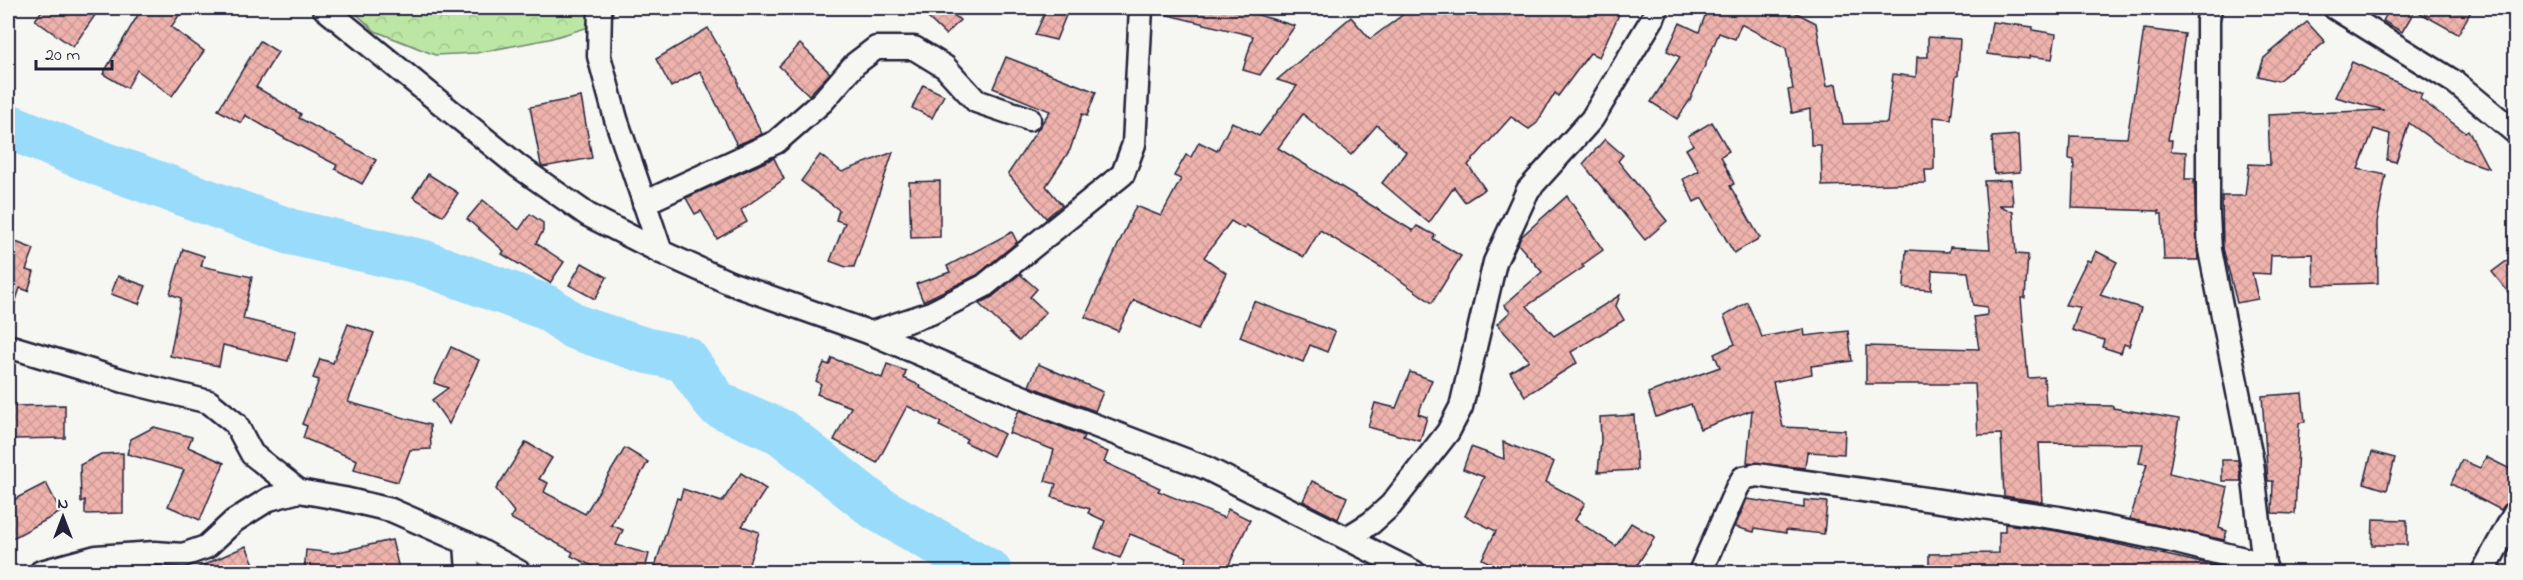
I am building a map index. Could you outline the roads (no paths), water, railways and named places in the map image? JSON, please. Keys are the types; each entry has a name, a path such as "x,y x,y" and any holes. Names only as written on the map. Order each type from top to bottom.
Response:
{"street":[{"path":"324,8 518,166 588,215 660,252 730,283 871,333 1036,403 1206,468 1414,573"},
{"path":"600,8 599,56 616,119 660,252"},
{"path":"871,333 931,313 984,286 1123,174 1134,144 1142,8"},
{"path":"1347,538 1391,505 1448,432 1461,407 1496,262 1528,190 1592,118 1657,8"},
{"path":"1700,573 1737,488 1743,478 1757,475 2059,518 2172,541 2265,568 2252,464 2211,250 2208,215 2208,20 2210,8"},
{"path":"2336,8 2456,83 2516,133"},
{"path":"644,203 776,142 823,101 855,64 876,48 914,48 945,67 976,101 1029,118"},
{"path":"8,346 124,381 209,402 236,424 252,454 299,491"},
{"path":"41,573 106,556 154,553 185,564 234,521 269,499 299,491 390,510 466,543 519,573"},
{"path":"2483,573 2516,511"},
{"path":"466,543 468,573"}],"waterway":[{"path":"8,126 99,163 291,232 424,263 548,308 575,327 644,350 685,359 717,404 781,432 877,508 989,572"}]}
